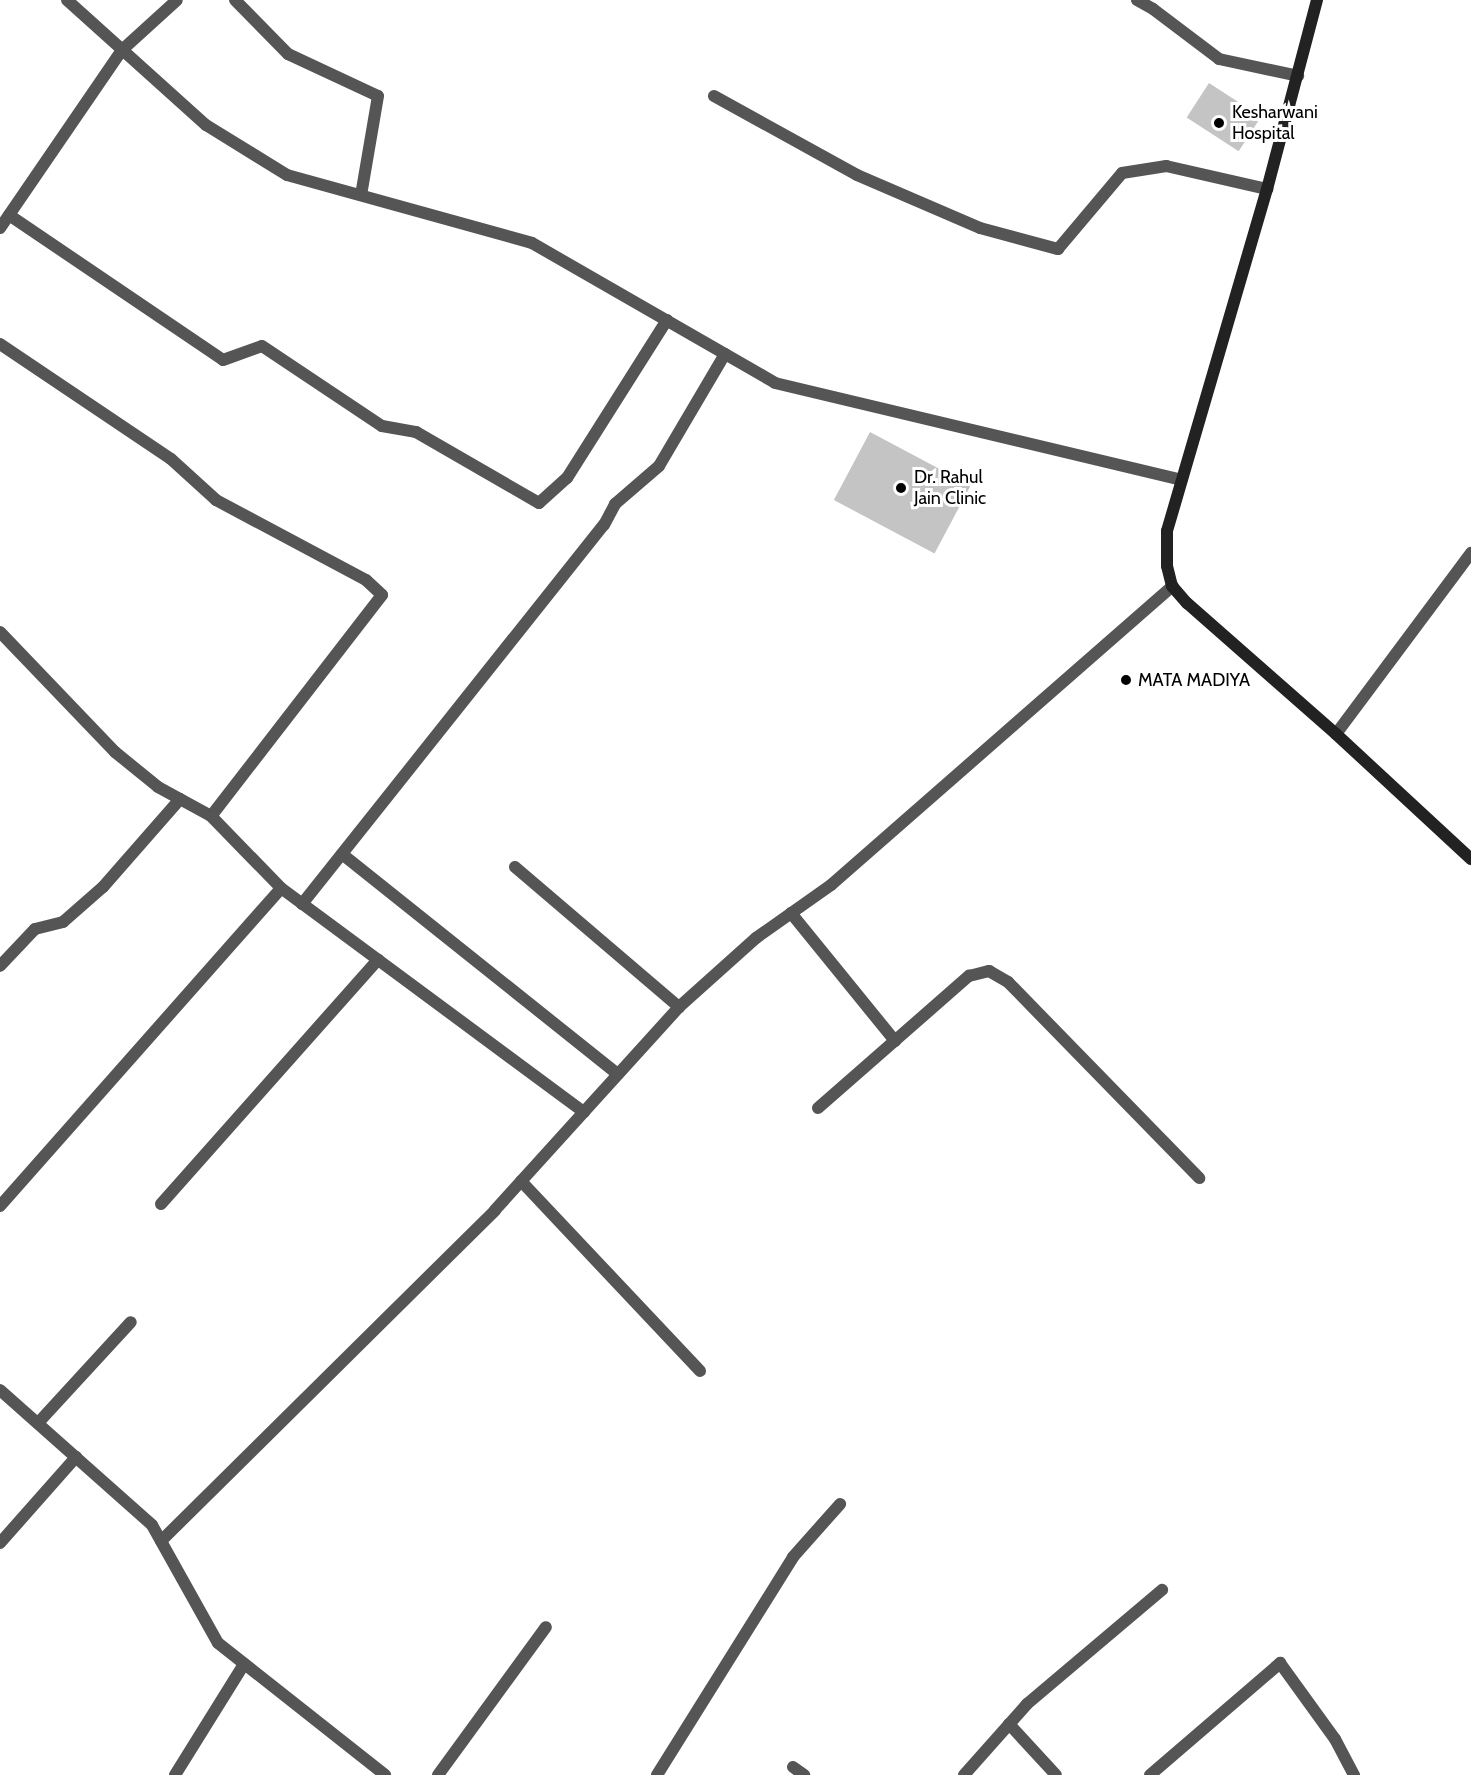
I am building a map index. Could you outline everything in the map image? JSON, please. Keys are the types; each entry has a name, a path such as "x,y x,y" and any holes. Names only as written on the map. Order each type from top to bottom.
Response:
{"street":[{"path":"67,0 206,125 287,175 532,243 775,383 1182,480"},
{"path":"0,228 122,50 177,0"},
{"path":"235,0 288,54 378,96 361,195"},
{"path":"1137,0 1153,9 1219,59 1298,76"},
{"path":"1317,0 1267,189 1167,531 1167,566 1172,586 1187,603 1336,734 1471,859"},
{"path":"714,96 857,175 980,228 1058,249 1122,173 1166,166 1267,189"},
{"path":"9,215 223,360 262,346 382,426 416,432 539,503 567,478 667,320"},
{"path":"0,344 171,459 216,500 366,580 382,595 211,816"},
{"path":"303,904 604,525 615,504 659,466 725,354"},
{"path":"1336,734 1471,553"},
{"path":"161,1540 521,1182 679,1007 756,938 831,885 1172,586"},
{"path":"0,632 115,752 158,787 211,816 281,888 584,1112"},
{"path":"0,966 35,929 63,922 103,887 180,799"},
{"path":"342,854 618,1074"},
{"path":"515,867 679,1007"},
{"path":"0,1206 281,888"},
{"path":"791,913 895,1041"},
{"path":"161,1204 378,960"},
{"path":"818,1108 969,975 989,971 1008,982 1199,1179"},
{"path":"521,1182 700,1371"},
{"path":"38,1423 131,1322"},
{"path":"0,1390 152,1525 218,1643 385,1775"},
{"path":"0,1543 76,1457"},
{"path":"657,1775 793,1557 840,1504"},
{"path":"964,1775 1027,1704 1162,1590"},
{"path":"438,1775 546,1627"},
{"path":"1150,1775 1281,1663 1335,1739 1354,1775"},
{"path":"175,1775 244,1664"},
{"path":"1009,1724 1056,1775"},
{"path":"793,1767 804,1775"}],"building":[{"path":"1209,83 1261,117 1239,151 1187,117"},
{"path":"870,432 971,486 935,554 834,500"}],"place":[{"name":"Kesharwani Hospital","path":"1219,123"},
{"name":"Dr. Rahul Jain Clinic","path":"901,488"},
{"name":"MATA MADIYA","path":"1126,680"}]}
